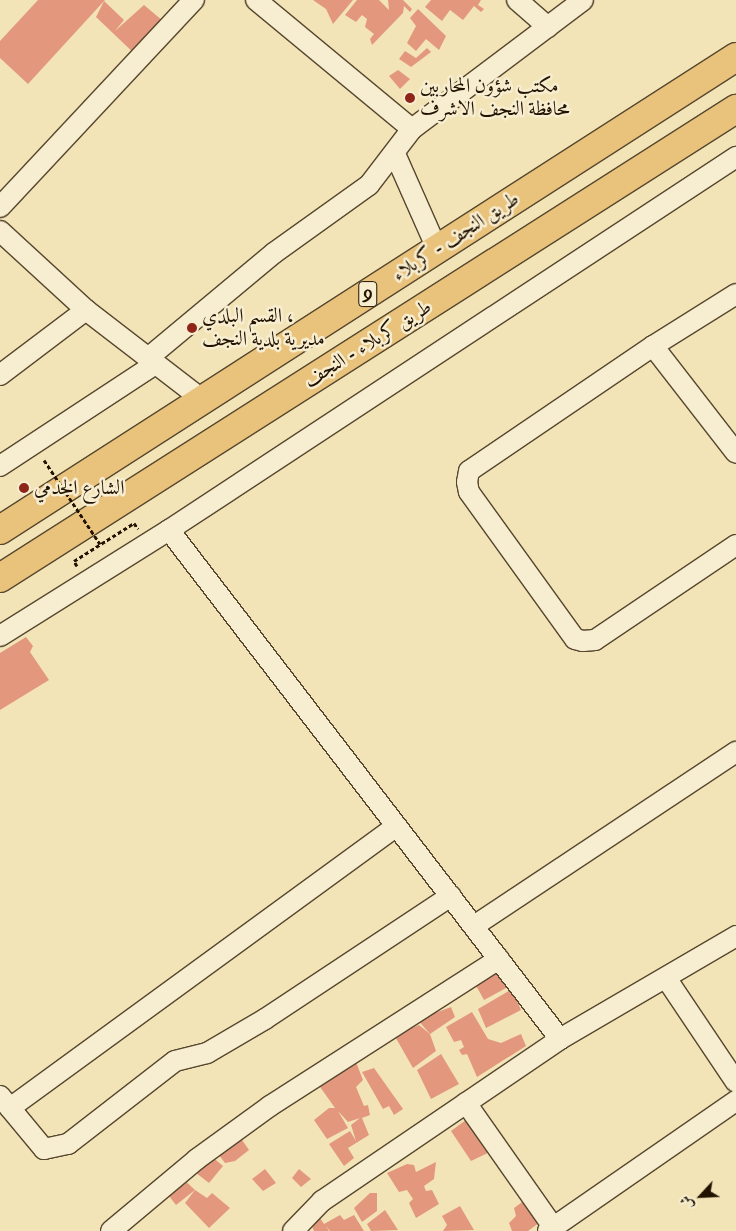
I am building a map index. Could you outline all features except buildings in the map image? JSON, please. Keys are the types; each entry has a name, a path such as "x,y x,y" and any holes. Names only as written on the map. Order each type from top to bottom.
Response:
{"highway":[{"name":"طريق النجف - کربلاء","path":"0,530 204,401 736,57"},
{"name":"طريق کربلاء - النجف","path":"0,578 736,109"}],"street":[{"path":"0,207 194,0"},
{"path":"256,0 412,130"},
{"path":"517,0 548,27"},
{"path":"0,466 151,361 274,254 369,185 412,130 583,0"},
{"path":"395,154 437,249"},
{"path":"0,636 169,530 736,158"},
{"path":"0,231 86,310 204,401"},
{"path":"736,294 653,346 469,472 469,492 575,639 583,641 595,640 736,545"},
{"path":"0,374 86,310"},
{"path":"653,346 736,453"},
{"path":"169,530 395,827 451,896 560,1039"},
{"path":"474,926 736,752"},
{"path":"395,827 5,1102 44,1149 68,1144 175,1061 207,1053 265,1019 451,896"},
{"path":"293,1231 322,1201 560,1039 736,936"},
{"path":"111,1231 197,1159 270,1106 499,959"},
{"path":"666,978 736,1082"},
{"path":"466,1103 551,1229 736,1101"}],"path":[{"path":"44,460 100,544"}],"place":[{"name":"مكتب شؤون المحاربين محافظة النجف الاشرف","path":"410,98"},
{"name":"القسم البلدي ، مديرية بلدية النجف","path":"192,328"},
{"name":"الشارع الخدمي","path":"24,488"}]}
